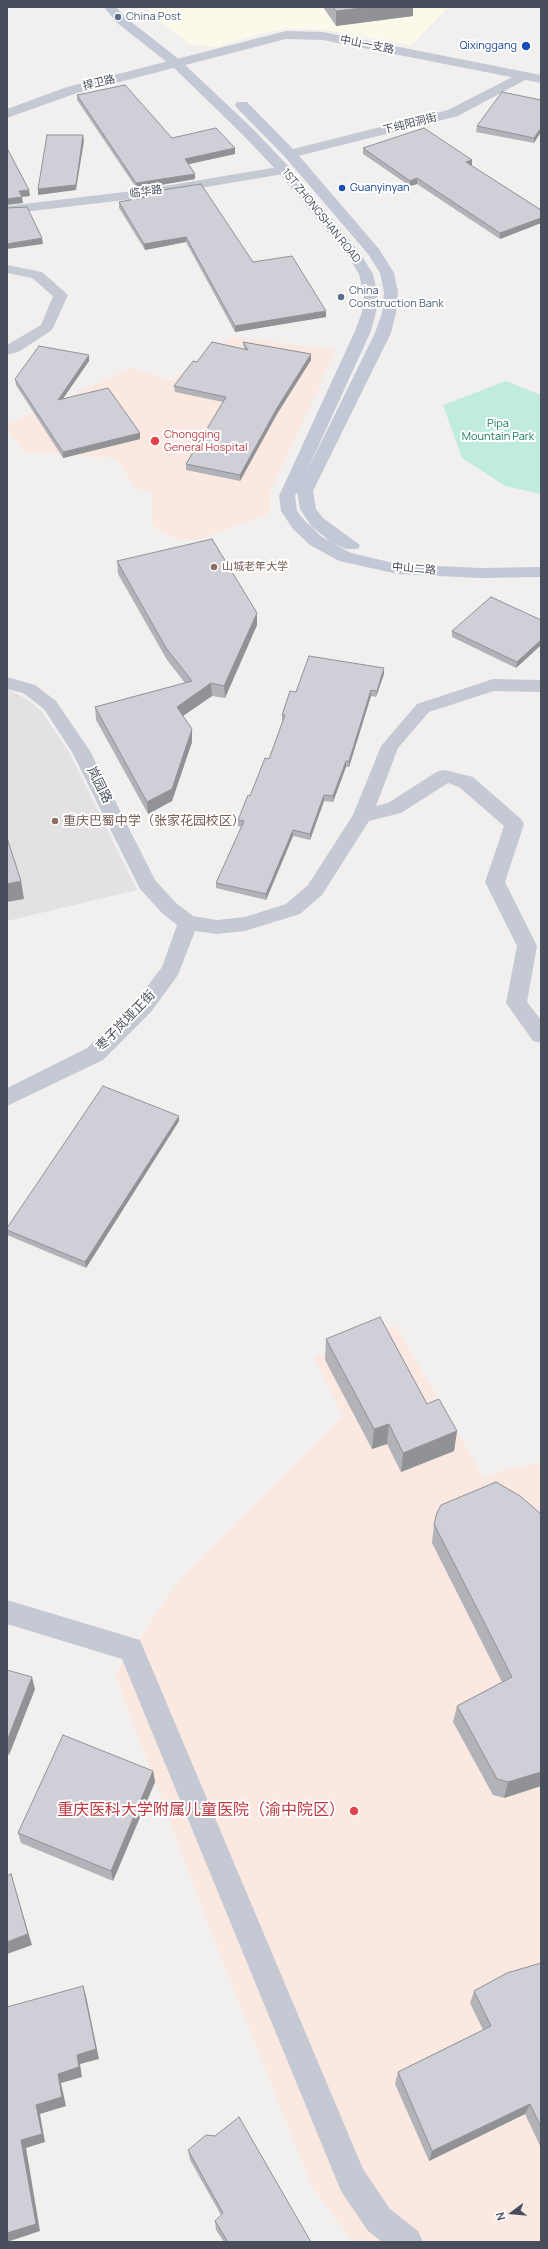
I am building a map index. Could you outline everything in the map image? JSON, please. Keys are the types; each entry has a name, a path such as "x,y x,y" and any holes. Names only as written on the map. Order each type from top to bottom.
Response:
{"main road":[{"name":"1ST ZHONGSHAN ROAD","path":"110,7 120,20 177,64 250,134 284,170 355,256 366,274 371,296 369,312 363,331 287,496 289,511 299,525"},
{"path":"134,12 138,17 205,70"},
{"name":"1ST ZHONGSHAN ROAD","path":"233,97 290,154 374,252 387,272 391,292 389,313 383,333 305,491 308,509 317,522"},
{"name":"中山二路","path":"317,522 337,538 368,552 419,561 541,559"},
{"name":"中山二路","path":"299,525 316,541 345,557 392,568 480,573 541,572"}],"street":[{"name":"中山一支路","path":"193,60 269,38 305,34 324,36 541,79"},
{"name":"捍卫路","path":"7,114 72,90 193,60"},
{"name":"下纯阳洞街","path":"290,154 453,113 522,76"},
{"name":"临华路","path":"7,210 141,194 284,170"},
{"path":"7,270 37,275 61,295 47,327 15,348 7,350"},
{"name":"岚园路","path":"7,683 29,689 50,705 81,750 126,838 147,884 169,908 188,922"},
{"path":"188,922 217,927 245,924 293,908 315,890 362,816 390,746 423,708 493,685 541,686"},
{"path":"362,816 394,808 445,776 466,782 514,824 496,882 527,946 516,1003 541,1035"},
{"name":"枣子岚垭正街","path":"7,1098 94,1054 144,1006 171,970 188,922"},
{"path":"7,1612 131,1649 352,2180 379,2220 407,2242"}],"shaded area":[{"path":"146,7 448,7 411,45 326,30 284,29 215,47 189,44 151,14"},
{"name":"Chongqing General Hospital","path":"231,337 336,350 270,492 270,513 206,537 193,540 179,540 163,533 152,524 152,492 137,489 116,458 25,452 7,429 7,425 131,368 171,381"},
{"name":"重庆巴蜀中学（张家花园校区）","path":"7,689 30,701 42,712 69,752 137,890 7,921"},
{"name":"重庆医科大学附属儿童医院（渝中院区）","path":"395,1325 484,1478 507,1469 541,1463 541,2242 353,2242 312,2186 218,1949 115,1674 179,1581 343,1416 314,1357"}],"green space":[{"name":"Pipa Mountain Park","path":"506,381 541,395 541,494 505,486 462,458 443,405"}],"building":[{"path":"333,7 370,7 336,11"},
{"path":"125,85 172,138 216,128 235,148 185,159 195,174 136,183 77,95"},
{"path":"502,92 541,100 541,128 534,138 477,126"},
{"path":"424,128 472,160 466,162 541,210 541,218 500,233 417,178 410,181 363,148"},
{"path":"47,135 83,135 76,185 38,189"},
{"path":"7,148 29,190 19,191 22,197 7,199"},
{"path":"201,184 253,262 292,256 326,311 235,326 186,237 144,244 119,202 146,197 143,193"},
{"path":"27,207 42,238 7,244 7,208"},
{"path":"212,342 248,350 243,342 311,354 277,408 240,475 186,464 226,397 174,386 193,361 197,362"},
{"path":"39,346 89,355 58,400 108,388 140,433 63,452 15,379"},
{"path":"212,539 257,613 224,686 211,683 177,707 192,729 172,789 147,802 95,707 192,681 166,648 117,561"},
{"path":"491,597 541,620 541,640 517,662 452,631"},
{"path":"309,656 384,668 377,691 371,690 349,761 346,761 333,796 324,795 310,834 293,830 266,894 216,883 244,821 238,820 248,795 250,796 265,758 269,759 285,715 282,715 290,691 296,692"},
{"path":"7,838 21,881 7,884"},
{"path":"103,1086 179,1116 85,1262 7,1230 7,1228"},
{"path":"380,1317 427,1404 439,1399 457,1431 403,1453 389,1424 374,1429 326,1339"},
{"path":"496,1482 520,1496 541,1514 541,1772 508,1782 497,1779 457,1706 512,1677 434,1524 441,1505"},
{"path":"7,1670 32,1677 7,1741"},
{"path":"63,1735 153,1771 111,1871 18,1833"},
{"path":"11,1874 28,1934 7,1942 7,1876"},
{"path":"541,1963 541,2127 530,2104 432,2151 398,2072 491,2026 474,1991 507,1973"},
{"path":"83,1986 96,2049 77,2055 79,2067 58,2074 62,2097 36,2105 42,2134 21,2140 36,2224 7,2233 7,2007"},
{"path":"239,2117 311,2242 228,2242 215,2221 223,2213 188,2150 206,2135 215,2136"}],"place":[{"name":"China Post","path":"118,17"},
{"name":"Qixinggang","path":"526,46"},
{"name":"Guanyinyan","path":"342,188"},
{"name":"China Construction Bank","path":"341,297"},
{"name":"Chongqing General Hospital","path":"155,441"},
{"name":"山城老年大学","path":"214,567"},
{"name":"重庆巴蜀中学（张家花园校区）","path":"55,821"},
{"name":"重庆医科大学附属儿童医院（渝中院区）","path":"354,1811"}]}
